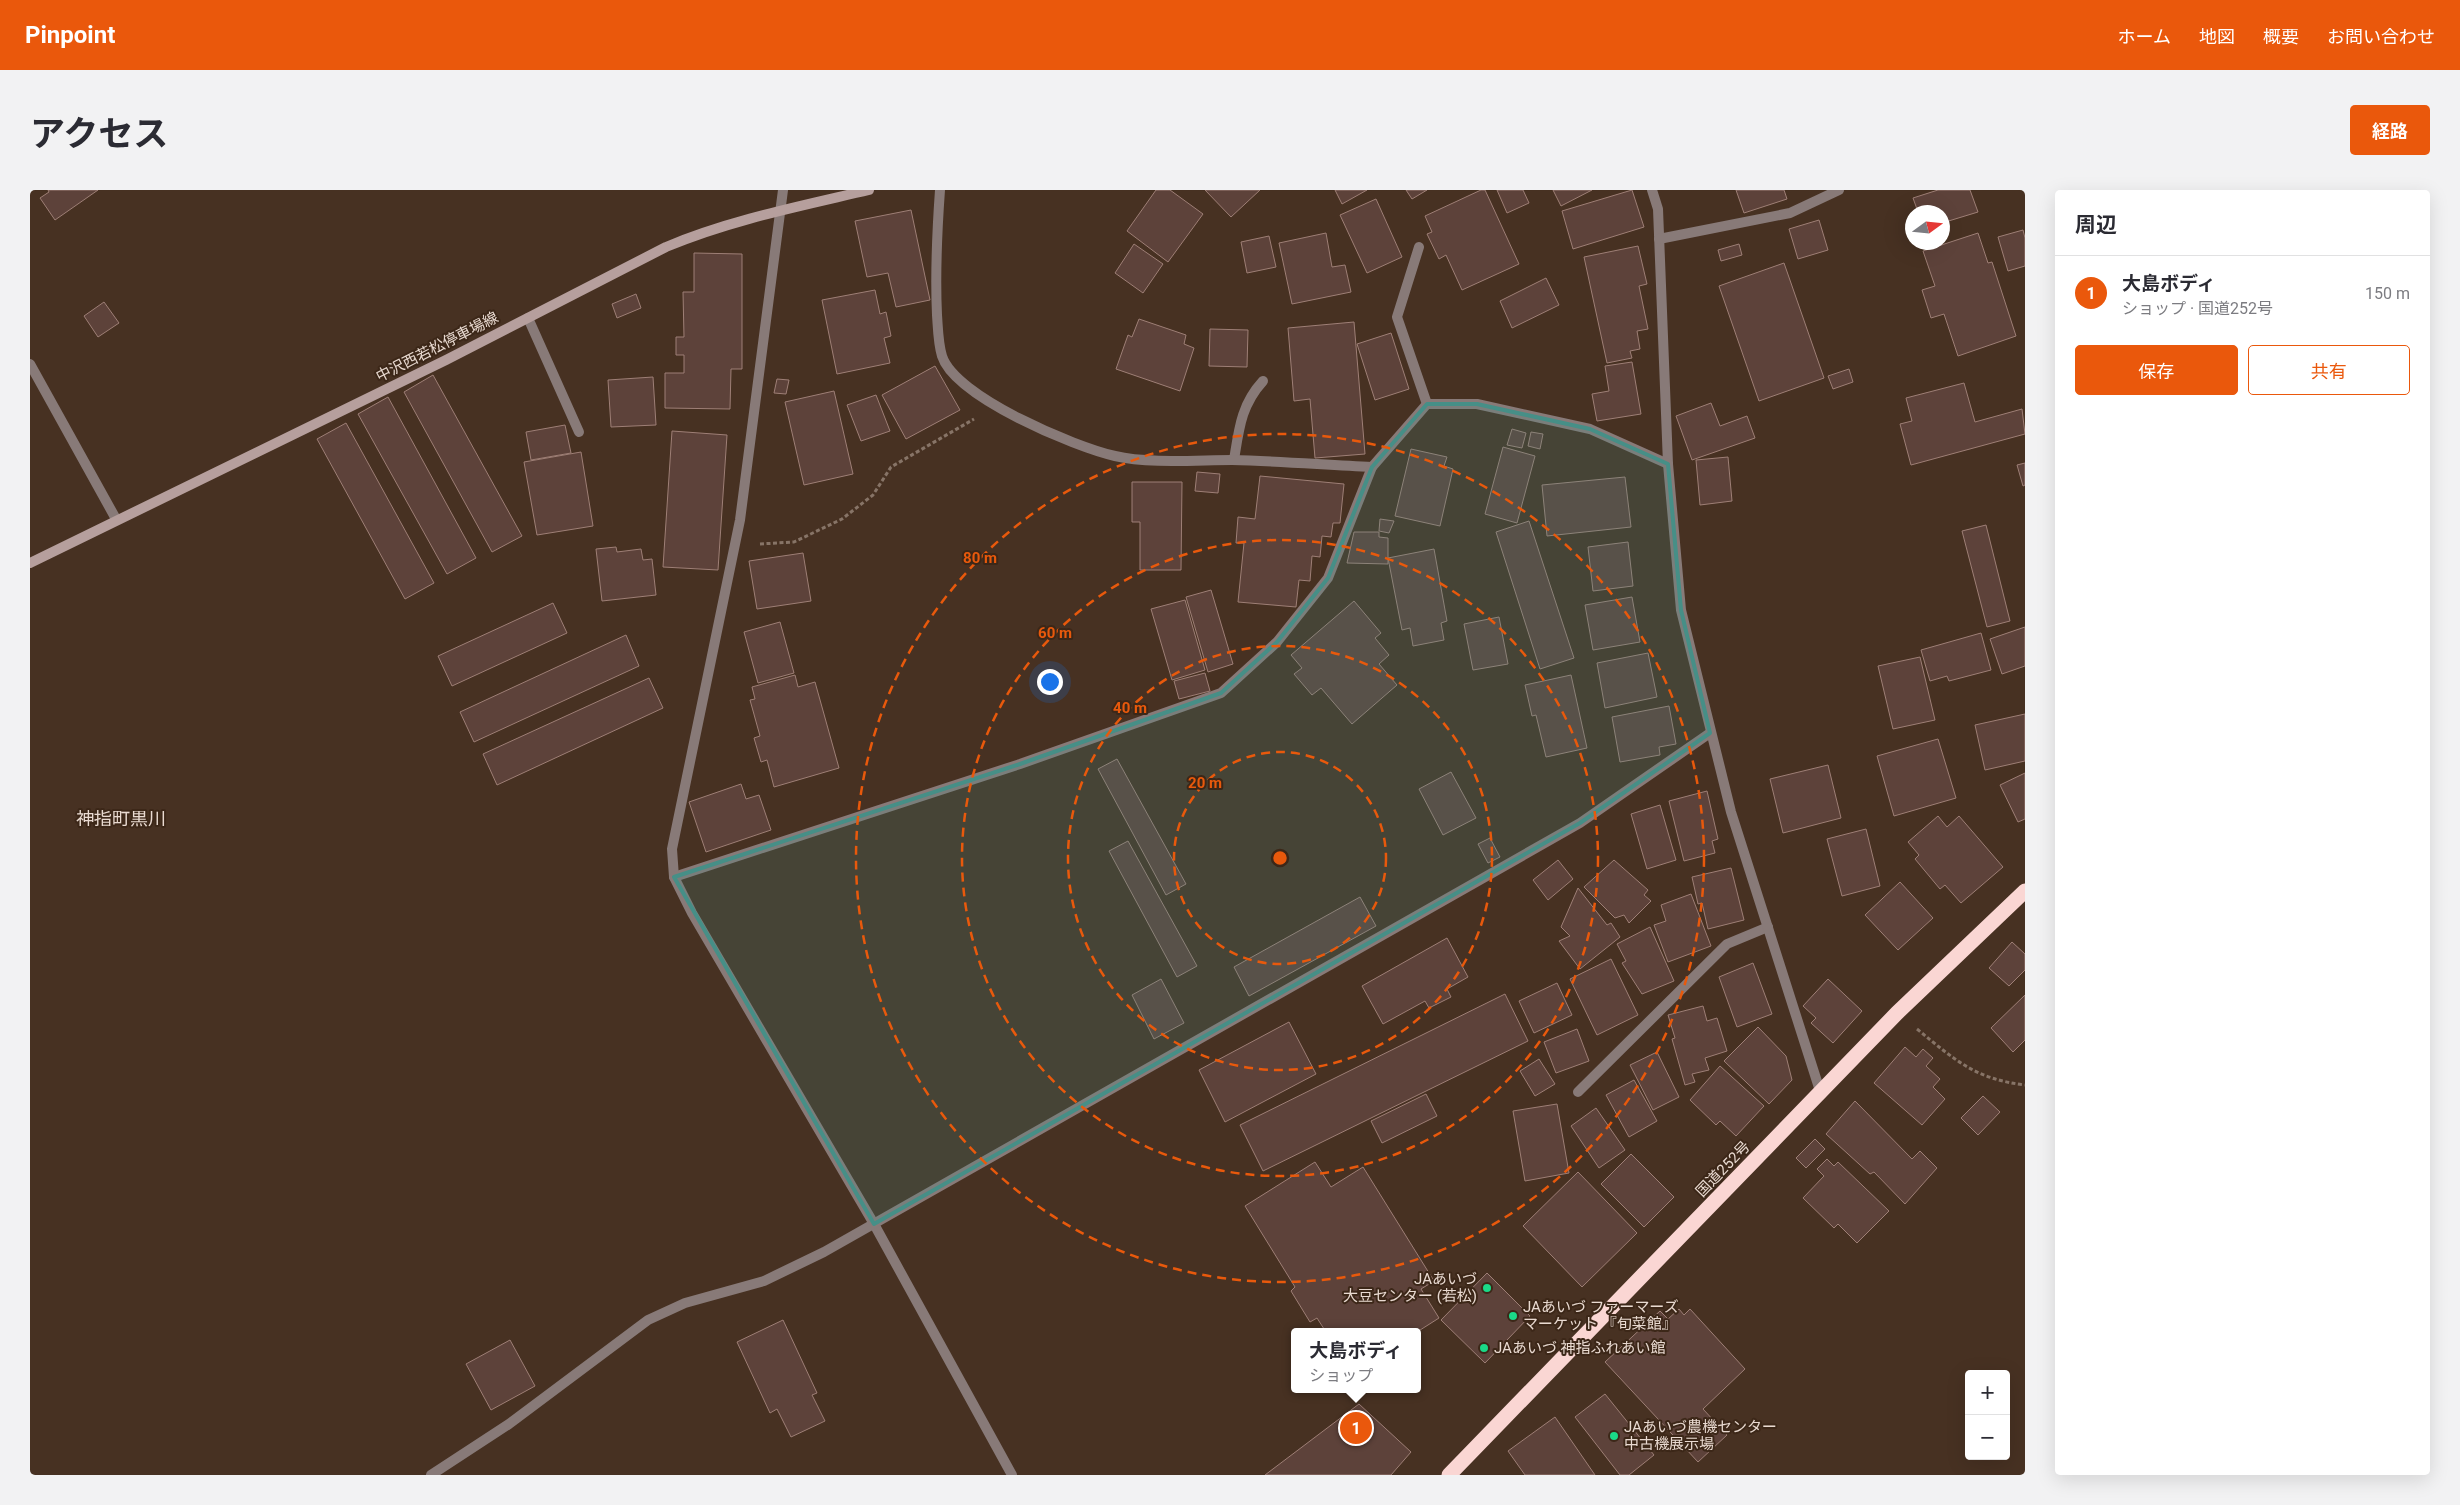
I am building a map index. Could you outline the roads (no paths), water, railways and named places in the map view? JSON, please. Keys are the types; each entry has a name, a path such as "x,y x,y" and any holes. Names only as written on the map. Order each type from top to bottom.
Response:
{"highway":[{"name":"国道252号","path":"1449,1475 1821,1094 1897,1013 2025,891"}],"main road":[{"name":"中沢西若松停車場線","path":"30,562 446,360 673,244 694,235 779,211 869,190"}],"street":[{"path":"782,190 734,546 672,849 674,877 692,914 874,1224 1012,1475"},
{"path":"940,190 936,286 939,338 943,358 958,378 984,399 1074,443 1116,457 1234,460 1372,467"},
{"path":"1652,190 1658,209 1668,464 1681,610 1731,812 1821,1094"},
{"path":"1659,239 1790,213 1839,190"},
{"path":"1419,247 1397,317 1427,404"},
{"path":"528,318 579,432"},
{"path":"30,364 116,519"},
{"path":"1234,460 1240,418 1263,381"},
{"path":"674,877 1020,764 1221,693 1277,642 1328,578 1372,467 1427,404 1477,404 1590,429 1668,464"},
{"path":"431,1475 509,1424 648,1320 685,1303 764,1281 874,1224 1580,823 1710,733"},
{"path":"1578,1092 1727,944 1768,927"}],"place":[{"name":"JAあいづ 大豆センター (若松)","path":"1487,1288"},
{"name":"JAあいづ ファーマーズ マーケット 『旬菜館』","path":"1513,1316"},
{"name":"JAあいづ 神指ふれあい館","path":"1484,1348"},
{"name":"大島ボディ","path":"1356,1428"},
{"name":"JAあいづ農機センター 中古機展示場","path":"1614,1436"}],"district":[{"name":"神指町黒川","path":"121,819"}]}
